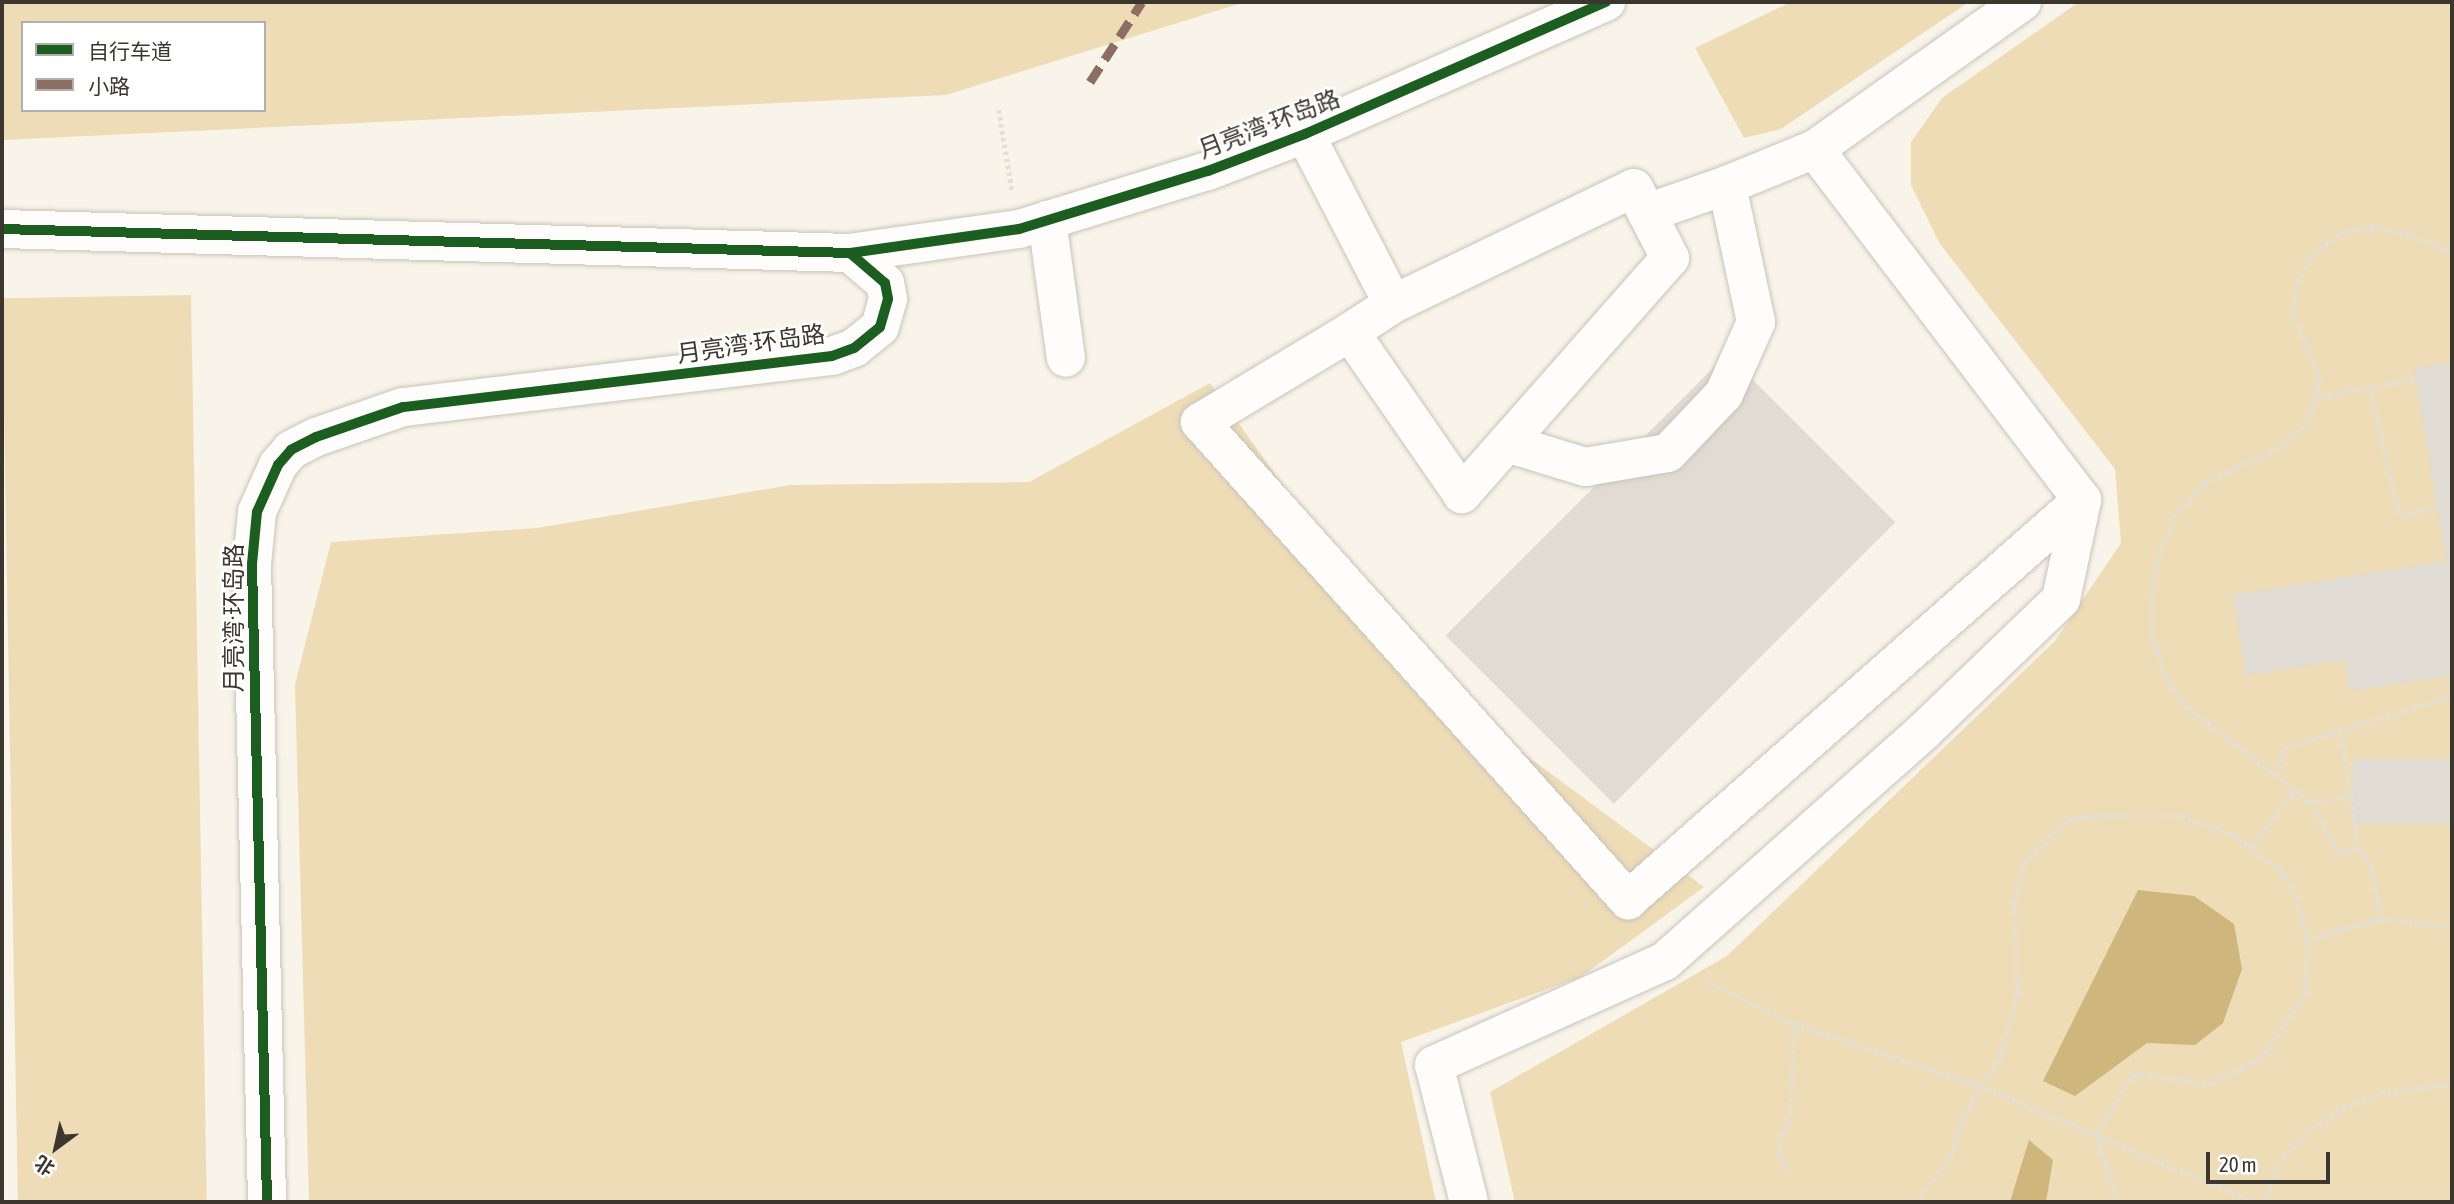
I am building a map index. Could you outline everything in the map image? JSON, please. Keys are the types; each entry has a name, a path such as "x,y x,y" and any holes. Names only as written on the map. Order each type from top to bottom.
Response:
{"street":[{"name":"月亮湾·环岛路","path":"2,229 850,253 1033,225 1208,171 1306,134 1606,2"},
{"path":"1647,213 1815,149 2022,2"},
{"path":"1306,134 1393,304"},
{"path":"1469,1202 1434,1065 1665,961 1924,731 2061,598 2082,500 1815,149"},
{"path":"1507,443 1585,467 1668,453 1724,394 1756,322 1727,184"},
{"path":"1350,332 1462,494 1670,258 1634,188 1393,304 1200,422 1628,900 2082,500"},
{"path":"1033,225 1066,358"},
{"name":"月亮湾·环岛路","path":"267,1202 252,564 257,512 278,465 291,450 316,437 403,407 812,360 854,348 880,327 888,299 885,283 850,253"}],"path":[{"path":"999,110 1033,225"},
{"path":"2359,849 2338,854 2310,803 2188,709 2168,682 2152,641 2151,598 2156,562 2174,517 2205,483 2280,447 2308,423 2319,379 2292,312 2297,282 2314,253 2341,233 2371,227 2452,251"},
{"path":"2315,398 2416,379"},
{"path":"2370,387 2400,516 2437,508"},
{"path":"2276,775 2285,748 2452,696"},
{"path":"2341,730 2359,849 2371,866 2381,919"},
{"path":"2251,846 2295,790"},
{"path":"2310,803 2352,796"},
{"path":"1916,1202 1951,1156 1959,1126 1980,1086 1998,1063 2010,1030 2017,993 2014,904 2024,863 2043,841 2068,819 2182,816 2233,835 2282,871 2297,897 2307,939 2305,995 2260,1059 2209,1084 2134,1073 2096,1136 2118,1202"},
{"path":"2307,939 2381,919 2452,926"},
{"path":"1665,961 1794,1024 1980,1086 2255,1202"},
{"path":"1787,1174 1778,1149 1790,1116 1794,1024"},
{"path":"2263,1202 2279,1163 2307,1132 2343,1108 2387,1092 2452,1084"}],"shaded area":[{"path":"2,2 1245,2 946,95 2,140"},
{"path":"1791,2 1969,2 1781,129 1744,138 1695,48"},
{"path":"2079,2 2452,2 2452,1202 1515,1202 1490,1092 1727,956 2055,641 2121,543 2115,469 1940,244 1911,185 1911,142 1942,98"},
{"path":"191,295 207,1202 18,1202 2,298"},
{"path":"1210,383 1419,676 1704,887 1581,977 1401,1042 1436,1202 309,1202 295,685 331,542 537,528 791,485 1029,482"},
{"path":"2138,890 2194,896 2234,924 2242,969 2223,1023 2195,1045 2147,1043 2075,1096 2043,1081"},
{"path":"2029,1140 2053,1160 2046,1202 2010,1202"}],"building":[{"path":"1727,354 1895,522 1614,804 1446,635"},
{"path":"2452,362 2452,675 2350,691 2345,660 2246,675 2233,595 2446,561 2414,368"},
{"path":"2353,759 2452,759 2452,824 2353,824"}],"marked path":[{"path":"1090,82 1142,2"}],"cycle path":[{"path":"850,253 1019,229 1208,171 1305,134 1606,2"},
{"path":"2,229 850,253 885,283 888,299 880,327 854,348 832,356 403,407 316,437 291,450 278,465 257,512 252,564 267,1202"}]}
